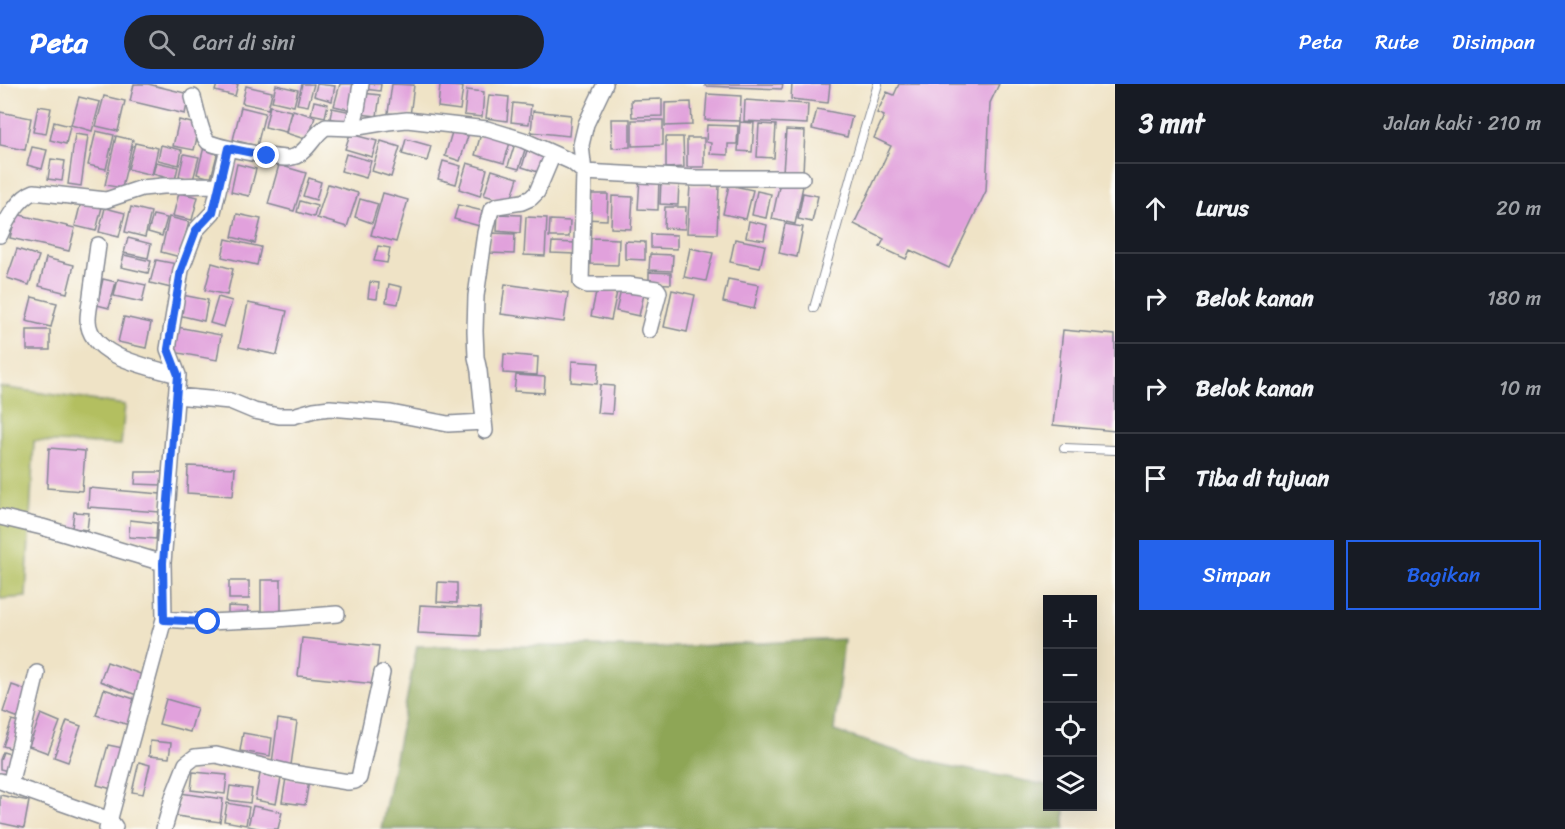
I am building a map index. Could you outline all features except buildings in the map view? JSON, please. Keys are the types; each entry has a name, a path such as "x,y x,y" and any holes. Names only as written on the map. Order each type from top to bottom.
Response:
{"street":[{"path":"352,128 361,84"},
{"path":"605,84 586,124 581,145 584,172 581,282 586,285 628,285 657,289 660,292 649,330"},
{"path":"193,97 206,139 210,143 288,159 303,152 326,127 352,128 407,120 488,129 506,134 572,162 584,172 696,178 802,178"},
{"path":"38,673 5,783 111,826 164,620 163,563 178,375 168,349 181,270 196,230 213,212 228,148"},
{"path":"177,396 230,400 254,411 279,417 330,408 391,413 448,424 484,427 475,331 476,296 485,233 491,210 497,206 522,202 537,192 553,154"},
{"path":"0,235 22,200 26,195 34,192 105,200 142,188 220,185"},
{"path":"98,245 88,318 89,327 96,340 115,355 126,360 178,375"},
{"path":"0,517 42,526 163,563"},
{"path":"164,620 208,622 337,614"},
{"path":"164,829 186,764 195,758 216,755 292,773 348,782 355,781 359,778 382,673"}],"lane":[{"path":"814,308 878,84"},
{"path":"1064,448 1115,450"}],"green space":[{"path":"0,387 125,405 121,445 34,441 26,597 0,599"},
{"path":"844,639 834,731 934,763 1043,784 1043,811 1065,811 1065,829 381,829 417,646 653,648"}],"route":[{"path":"208,622 164,620 163,563 178,375 168,349 182,265 196,230 213,212 228,148 267,156"}]}
